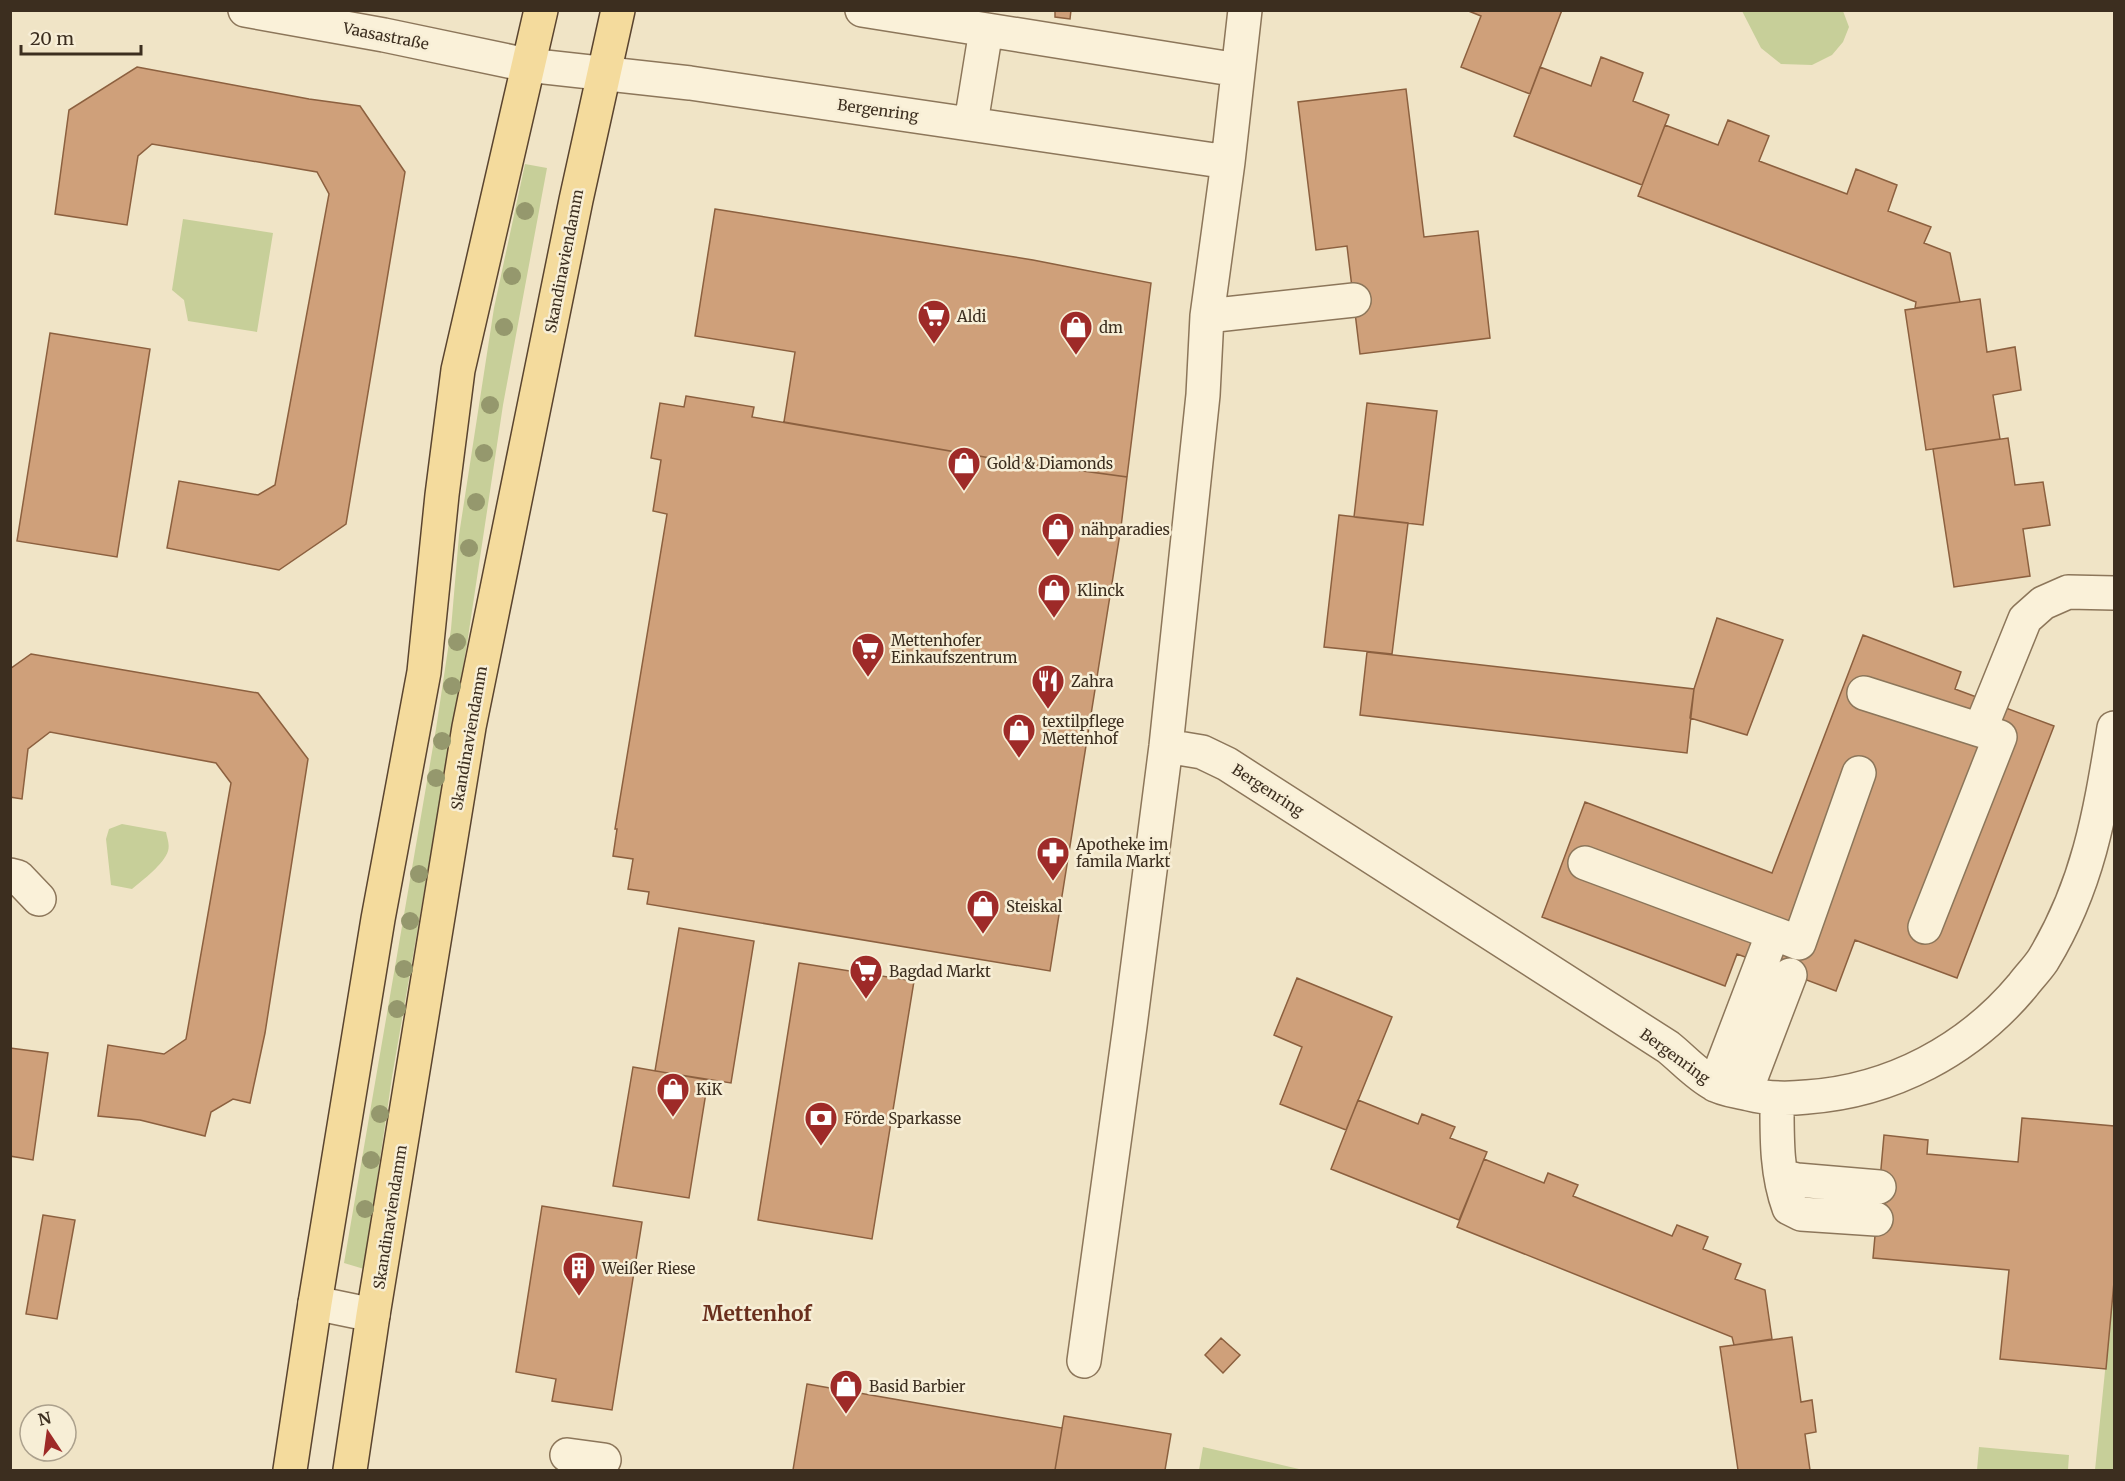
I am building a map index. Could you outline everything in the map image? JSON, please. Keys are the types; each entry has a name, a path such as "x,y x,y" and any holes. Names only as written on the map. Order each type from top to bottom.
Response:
{"main road":[{"path":"290,1470 378,919 424,672 442,495 458,370 541,10"},
{"name":"Skandinaviendamm","path":"350,1470 469,727 618,10"}],"street":[{"name":"Vaasastraße","path":"245,10 405,39 527,65"},
{"path":"862,10 1238,70"},
{"path":"1084,1361 1166,746 1203,395 1207,316 1228,162 1245,10"},
{"path":"971,123 986,30"},
{"name":"Bergenring","path":"527,65 690,83 1228,162"},
{"path":"1207,316 1354,300"},
{"path":"1980,730 2025,619 2043,603 2068,592 2115,593"},
{"path":"1864,693 2001,738 1925,927"},
{"path":"1745,1092 1825,1096 1860,1089 1902,1075 1934,1060 1964,1041 1991,1019 2041,963 2062,925 2083,876 2098,824 2115,728"},
{"name":"Bergenring","path":"1166,746 1202,752 1227,764 1668,1047 1745,1092"},
{"path":"1585,863 1799,943 1859,774"},
{"path":"10,875 18,877 39,899"},
{"path":"1773,933 1745,1092 1778,1152 1783,1191 1790,1208 1801,1214 1876,1219"},
{"path":"1745,1092 1790,975"},
{"path":"1781,1176 1797,1180 1879,1187"},
{"path":"315,1303 374,1315"},
{"path":"567,1455 604,1460"}],"green space":[{"path":"1742,11 1843,11 1849,27 1843,42 1832,55 1812,65 1781,64 1761,48"},
{"path":"525,164 547,168 503,405 467,644 392,1077 364,1269 344,1263 436,729 451,629 459,535 494,308"},
{"path":"183,219 273,233 257,332 188,321 184,300 172,290"},
{"path":"122,824 166,832 169,843 168,851 162,861 153,872 132,889 111,885 106,839 109,829"},
{"path":"2114,1282 2114,1470 2095,1470"},
{"path":"1203,1447 1299,1469 1302,1470 1199,1470"},
{"path":"1979,1447 2069,1455 2068,1470 1977,1470"}],"building":[{"path":"1055,10 1071,10 1070,19 1055,17"},
{"path":"1466,10 1562,10 1530,94 1461,67 1481,16"},
{"path":"1601,57 1643,73 1633,101 1669,115 1642,185 1514,136 1540,67 1591,86"},
{"path":"137,67 309,99 360,106 405,172 346,524 279,570 167,548 179,481 258,495 275,485 329,194 317,172 152,144 138,156 127,225 55,214 69,110"},
{"path":"1406,89 1424,237 1478,231 1490,338 1360,354 1347,246 1316,250 1298,102"},
{"path":"1728,120 1769,136 1759,161 1847,194 1856,169 1897,185 1888,211 1931,227 1924,243 1950,253 1960,302 1915,308 1916,302 1638,196 1665,125 1718,145"},
{"path":"715,209 1033,260 1151,283 1127,477 1002,460 784,422 795,352 695,336"},
{"path":"1980,299 1987,352 2015,347 2021,390 1993,395 2000,439 1926,450 1905,310"},
{"path":"50,333 150,349 117,557 17,541"},
{"path":"686,396 754,407 752,417 1002,460 1127,477 1050,971 647,904 649,892 628,889 633,859 613,856 617,829 615,829 667,514 653,511 661,460 651,458 660,403 684,407"},
{"path":"1367,403 1437,411 1423,525 1354,517"},
{"path":"2008,438 2015,485 2043,482 2050,525 2023,529 2030,576 1954,587 1933,449"},
{"path":"1339,515 1408,523 1392,654 1324,647"},
{"path":"1717,618 1783,640 1747,735 1690,718 1694,689"},
{"path":"1863,635 1961,672 1955,689 2054,726 1957,978 1855,940 1836,991 1737,954 1725,986 1542,917 1585,802 1772,873"},
{"path":"1367,652 1694,689 1687,753 1360,715"},
{"path":"31,654 258,693 308,759 265,1033 250,1103 233,1099 211,1112 205,1136 140,1120 98,1116 108,1045 164,1054 186,1039 231,783 216,763 50,732 28,749 22,799 10,797 10,669"},
{"path":"679,928 754,941 731,1083 655,1071"},
{"path":"799,963 914,981 872,1239 758,1220"},
{"path":"1297,978 1392,1017 1346,1130 1280,1104 1302,1047 1274,1035"},
{"path":"10,1048 48,1053 33,1160 10,1156"},
{"path":"633,1067 708,1080 689,1198 613,1186"},
{"path":"1358,1100 1418,1124 1422,1114 1455,1127 1450,1138 1487,1152 1459,1220 1331,1169"},
{"path":"2022,1118 2114,1126 2114,1282 2106,1369 2000,1359 2009,1270 1873,1258 1884,1135 1928,1140 1927,1154 2018,1162"},
{"path":"1484,1159 1544,1183 1548,1173 1578,1185 1573,1196 1672,1236 1677,1225 1708,1237 1703,1249 1741,1264 1735,1279 1765,1290 1772,1339 1734,1345 1732,1337 1457,1227"},
{"name":"Weißer Riese","path":"542,1206 642,1222 612,1410 552,1401 556,1379 516,1372"},
{"path":"43,1215 75,1220 57,1319 26,1314"},
{"path":"1792,1337 1801,1402 1812,1400 1816,1432 1805,1434 1810,1470 1738,1470 1720,1347"},
{"path":"1221,1338 1240,1355 1223,1373 1205,1355"},
{"path":"807,1384 1062,1428 1055,1470 793,1470"},
{"path":"1064,1416 1171,1434 1165,1470 1055,1470"}],"place":[{"name":"Aldi","path":"934,345"},
{"name":"dm","path":"1076,356"},
{"name":"Gold & Diamonds","path":"964,492"},
{"name":"nähparadies","path":"1058,558"},
{"name":"Klinck","path":"1054,619"},
{"name":"Mettenhofer Einkaufszentrum","path":"868,678"},
{"name":"Zahra","path":"1048,710"},
{"name":"textilpflege Mettenhof","path":"1019,759"},
{"name":"Apotheke im famila Markt","path":"1053,882"},
{"name":"Steiskal","path":"983,935"},
{"name":"Bagdad Markt","path":"866,1000"},
{"name":"KiK","path":"673,1118"},
{"name":"Förde Sparkasse","path":"821,1147"},
{"name":"Weißer Riese","path":"579,1297"},
{"name":"Basid Barbier","path":"846,1415"}],"district":[{"name":"Mettenhof","path":"757,1313"}]}
